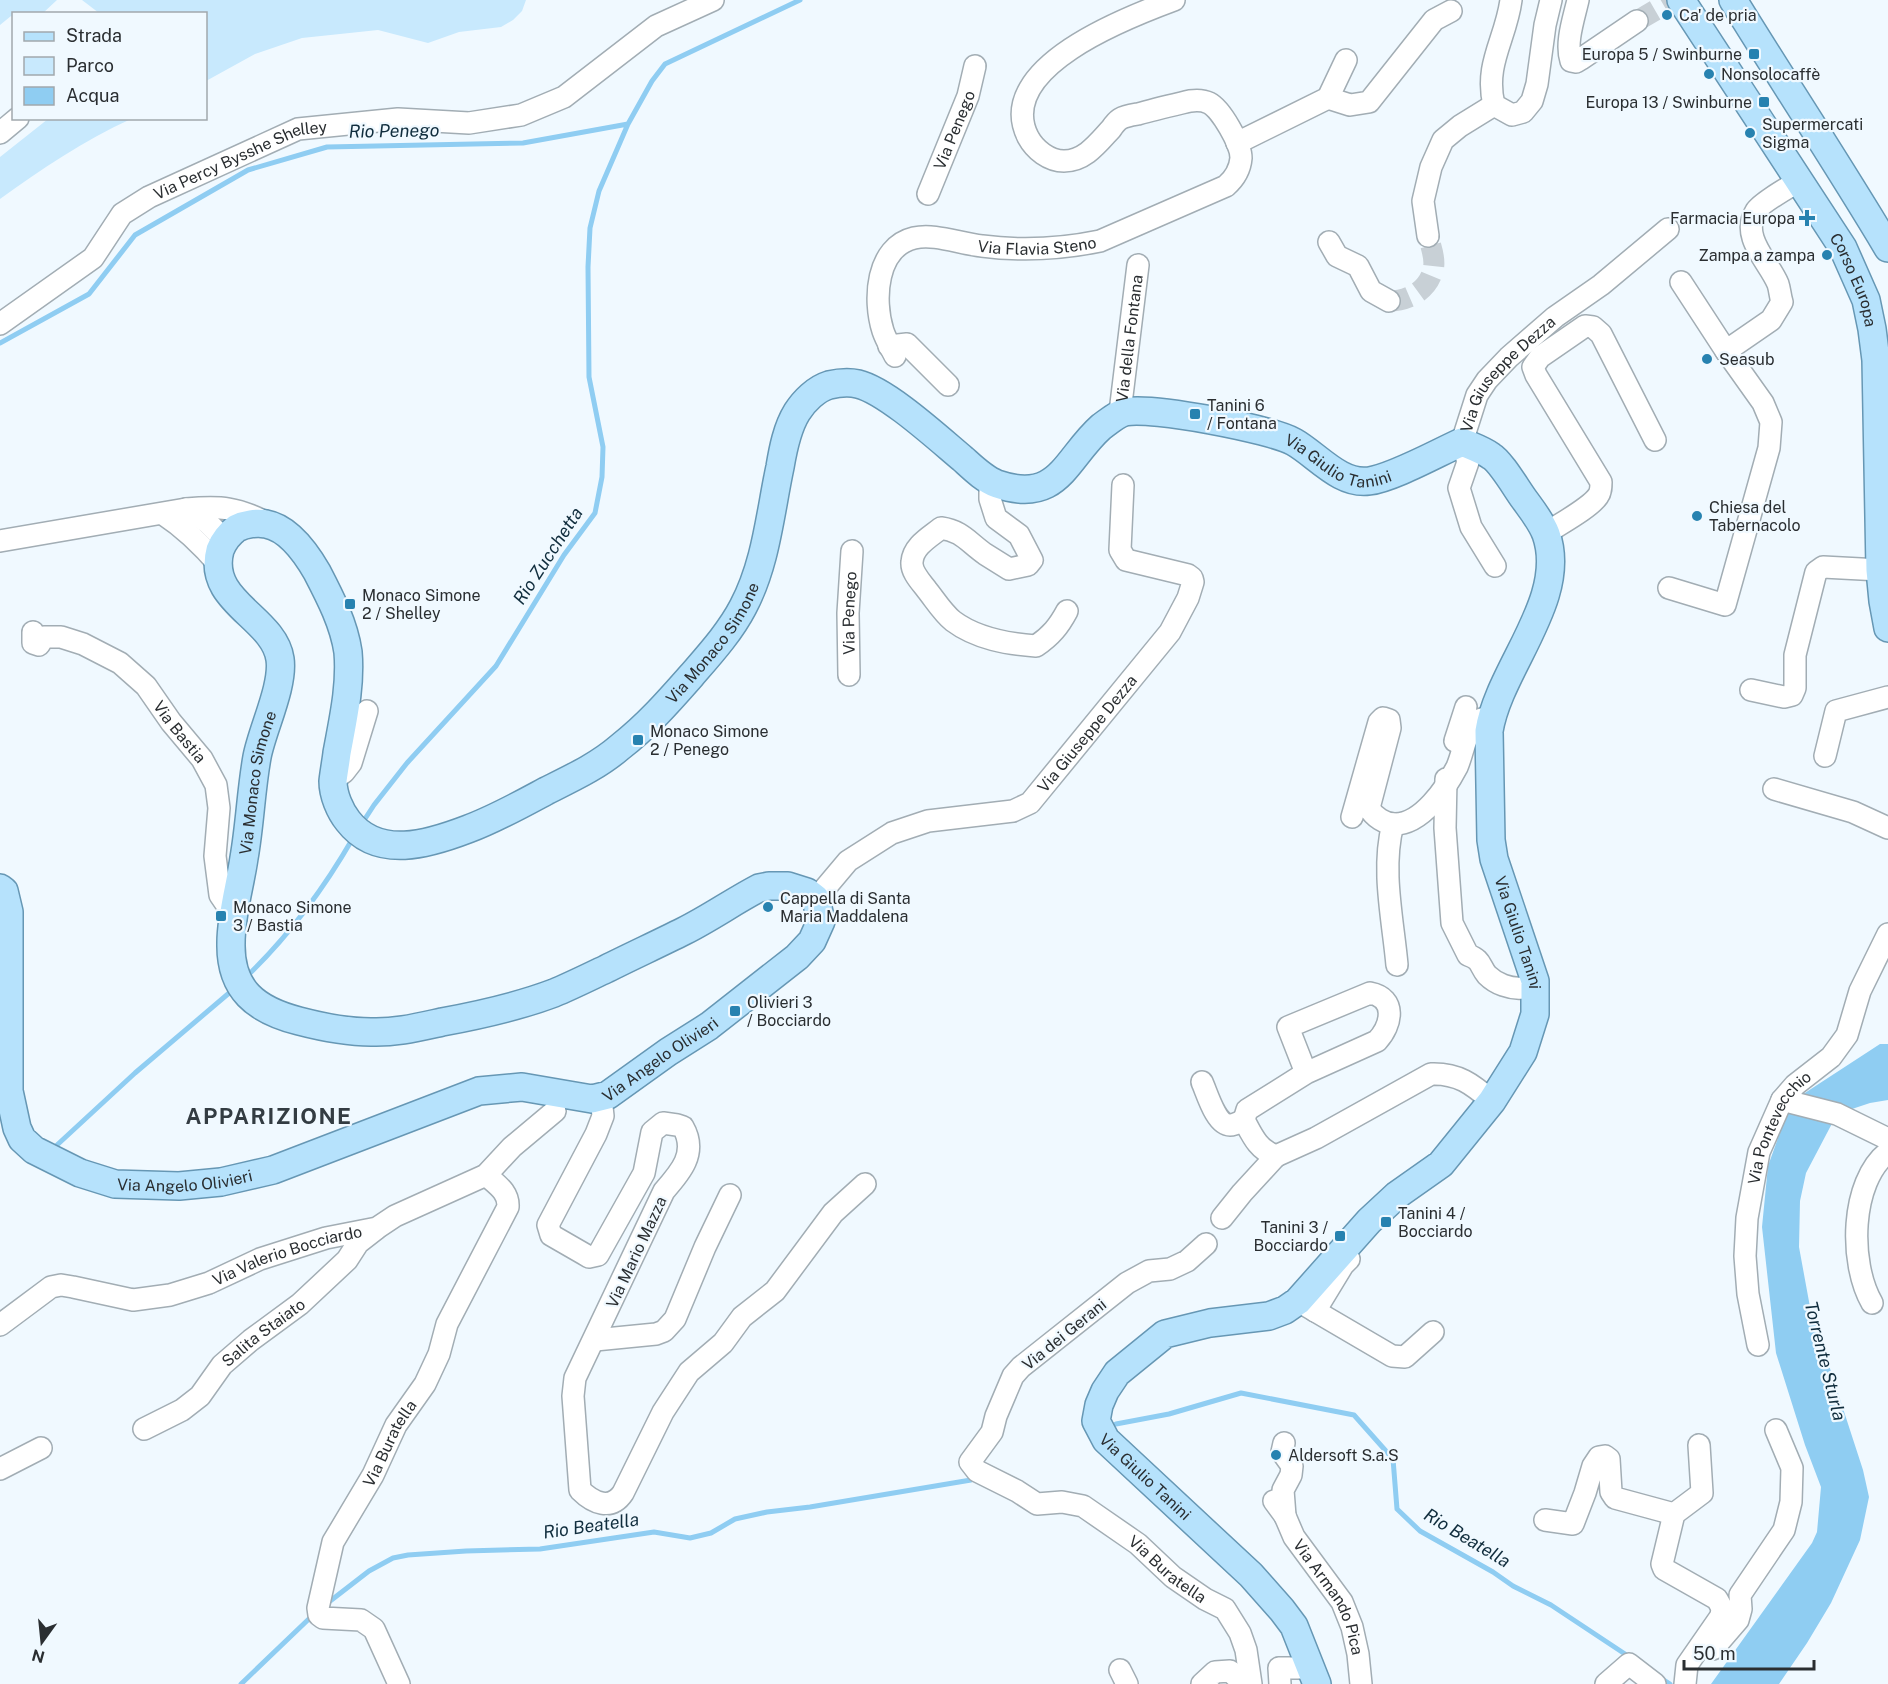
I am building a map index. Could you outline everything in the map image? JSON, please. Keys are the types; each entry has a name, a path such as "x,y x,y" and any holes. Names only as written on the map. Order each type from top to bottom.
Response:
{"main road":[{"name":"Corso Europa","path":"1681,0 1843,248 1866,300 1876,360 1880,570 1888,628"},
{"path":"1733,0 1888,248"},
{"name":"Via Monaco Simone","path":"269,524 284,532 312,562 334,606 348,651 348,691 333,780 336,801 355,828 380,843 401,847 467,829 509,811 600,763 656,716 723,639 744,606 765,546 785,441 795,414 822,387 853,382 878,393 924,426 990,482 1014,488 1040,488 1054,479 1074,460 1094,433 1120,412"},
{"name":"Via Giulio Tanini","path":"1120,412 1154,411 1288,438 1347,479 1367,482 1462,442 1492,456 1535,513 1550,552 1549,574 1539,617 1503,684 1489,731 1491,840 1494,859 1533,974 1536,1003 1529,1037 1523,1052 1492,1101 1441,1164 1397,1195 1369,1221 1306,1306 1269,1316 1209,1323 1165,1334 1117,1373 1099,1405 1096,1421 1106,1440 1177,1509 1251,1575 1282,1610 1294,1626 1314,1676"},
{"path":"222,553 236,529 252,524 269,524"},
{"name":"Via Monaco Simone","path":"222,553 221,576 230,594 244,612 274,642 280,659 278,683 258,754 244,862 233,914"},
{"path":"233,914 230,952 241,987 260,1005 279,1015 324,1027 373,1033 492,1013 557,992 686,930 759,888 788,886 807,892 816,899"},
{"name":"Via Angelo Olivieri","path":"0,888 4,891 9,912 9,1091 17,1128 22,1139 34,1150 80,1173 115,1184 179,1186 221,1182 273,1170 479,1091 522,1087 601,1098 623,1086 668,1052 709,1026 797,957 812,941 822,921 816,899"}],"street":[{"name":"Via Percy Bysshe Shelley","path":"0,324 93,258 122,214 149,197 298,129 398,119 469,123 521,115 564,97 656,26 713,0"},
{"path":"1174,0 1146,8 1101,32 1055,60 1035,79 1025,100 1022,116 1029,138 1038,150 1048,158 1061,162 1078,159 1090,152 1119,119 1202,100 1211,104 1218,111 1237,143 1328,98 1347,60"},
{"path":"1511,0 1491,70 1490,88 1494,105 1512,115 1523,112 1532,101 1551,0"},
{"path":"1578,0 1570,42 1571,61 1576,62 1581,59 1637,21"},
{"path":"1328,98 1350,105 1369,102 1434,20 1451,11"},
{"name":"Via Penego","path":"928,194 968,96 975,66"},
{"path":"1428,236 1423,201 1431,167 1443,140 1460,126 1494,105"},
{"path":"0,133 16,120"},
{"name":"Via Flavia Steno","path":"948,385 907,344 892,351 880,318 878,301 879,282 888,256 893,249 900,244 922,237 990,247 1025,249 1062,248 1100,241 1226,186 1239,168 1241,159 1237,143"},
{"path":"1726,351 1771,320 1782,302 1777,283 1759,254 1754,241 1753,220 1757,209 1799,181"},
{"name":"Via Giuseppe Dezza","path":"1496,566 1471,527 1459,488 1468,462 1462,442 1477,395 1487,380 1509,357 1555,317 1601,285 1668,229"},
{"path":"1329,242 1337,256 1358,266 1371,291 1389,301"},
{"name":"Via della Fontana","path":"1120,412 1138,265"},
{"path":"1669,588 1725,605 1769,448 1771,422 1762,403 1681,282"},
{"path":"1545,534 1599,496 1602,488 1601,482 1536,375 1533,367 1539,357 1585,326 1593,327 1600,334 1655,440"},
{"path":"990,482 990,499 996,518 1019,535 1032,560 1028,565 1010,569 986,554 963,535 940,528 924,540 916,551 912,560 912,569 952,621 989,639 1036,646 1047,639 1058,627 1067,611"},
{"name":"Via Giuseppe Dezza","path":"816,899 848,861 892,833 928,821 1013,811 1030,803 1170,632 1188,598 1192,578 1188,575 1126,560 1120,550 1123,485"},
{"path":"0,541 186,509 216,506 252,515 269,524"},
{"path":"186,509 208,523 222,553"},
{"path":"163,514 185,528 200,542 222,553"},
{"name":"Via Penego","path":"849,675 848,613 852,551"},
{"path":"1750,690 1784,697 1792,695 1795,688 1795,655 1816,572 1823,567 1880,570"},
{"name":"Via Bastia","path":"33,632 33,643 39,645 44,637 61,637 83,644 120,663 146,686 171,722 202,759 216,785 219,808 215,856 220,895 233,914"},
{"path":"1825,756 1836,711 1888,697"},
{"path":"1446,784 1445,772 1466,707"},
{"path":"333,780 351,763 367,711"},
{"path":"1352,817 1379,722 1383,718 1389,720 1390,728 1369,808 1377,817 1393,824 1389,845 1389,889 1397,964"},
{"name":"Via Giulio Tanini","path":"1393,824 1402,824 1419,817 1446,784 1456,767 1474,723 1483,718 1491,718"},
{"name":"Via Giulio Tanini","path":"1446,784 1445,828 1452,923 1468,955 1477,958 1488,976 1510,989 1522,988"},
{"path":"1774,789 1853,812 1888,828"},
{"name":"Via Pontevecchio","path":"1758,1345 1748,1294 1745,1256 1747,1218 1759,1152 1795,1085 1831,1057 1847,1035 1860,991 1888,934"},
{"path":"1276,1156 1262,1148 1244,1120 1247,1110 1306,1073 1377,1041 1385,1032 1390,1018 1383,999 1370,993 1288,1027 1306,1073"},
{"path":"1222,1218 1276,1156 1316,1138 1431,1074 1446,1074 1466,1081 1492,1101"},
{"path":"1202,1082 1216,1115 1223,1124 1232,1125 1244,1120"},
{"name":"Via Mario Mazza","path":"601,1098 603,1116 596,1134 548,1225 551,1235 589,1257 598,1255 639,1183 647,1162 650,1138 657,1127 670,1123 683,1127 688,1146 686,1165 664,1191 575,1378 573,1396 580,1490 600,1503 614,1502 623,1493 663,1412 689,1372 723,1343 742,1317 775,1291 833,1213 865,1184"},
{"path":"1787,1101 1837,1114 1887,1143 1880,1159 1871,1170 1859,1209 1855,1241 1861,1277 1872,1303"},
{"name":"Via Valerio Bocciardo","path":"0,1325 51,1287 61,1285 133,1300 170,1295 209,1283 271,1256 326,1238 377,1228 395,1216 486,1176 512,1147 555,1111"},
{"name":"Via Buratella","path":"399,1684 374,1629 361,1620 323,1618 319,1615 318,1608 333,1542 373,1475 396,1425 428,1378 439,1354 447,1324 508,1208 509,1200 506,1193 486,1176"},
{"path":"595,1340 656,1334 671,1325 680,1310 705,1247 730,1195"},
{"path":"1382,1227 1306,1306 1399,1358 1405,1357 1433,1332"},
{"name":"Salita Staiato","path":"144,1429 182,1410 200,1396 222,1365 300,1304 347,1260 358,1243 377,1228"},
{"name":"Via dei Gerani","path":"1037,1504 977,1471 970,1462 992,1432 996,1416 1013,1376 1021,1367 1127,1283 1149,1271 1170,1269 1187,1261 1206,1244"},
{"path":"1685,1683 1738,1620 1741,1610 1740,1595 1784,1530 1791,1502 1792,1468 1776,1430"},
{"name":"Via Armando Pica","path":"1284,1443 1282,1452 1292,1466 1279,1508 1293,1537 1342,1602 1352,1627 1361,1684"},
{"path":"1685,1683 1686,1665 1721,1616 1722,1608 1717,1599 1664,1569 1662,1564 1674,1514 1702,1493 1699,1445"},
{"path":"0,1469 42,1448"},
{"path":"1545,1520 1573,1524 1586,1492 1593,1466 1599,1457 1605,1456 1609,1460 1611,1492 1615,1498 1674,1514"},
{"name":"Via Buratella","path":"1037,1504 1062,1502 1083,1506 1138,1544 1173,1576 1205,1599 1224,1609 1240,1633 1246,1650 1251,1684"},
{"path":"1606,1684 1629,1664 1655,1684"},
{"name":"Via Giulio Tanini","path":"1280,1684 1279,1668 1314,1676"},
{"path":"1202,1684 1215,1672 1230,1671 1245,1684"}],"green space":[{"path":"0,0 57,0 44,12 12,12 12,16 0,25"},
{"path":"82,0 526,0 522,11 501,27 459,32 428,43 378,30 302,38 255,54 207,80 207,12 98,12"},
{"path":"47,120 129,120 80,146 0,199 0,157"}],"water":[{"name":"Torrente Sturla","path":"1880,1044 1888,1044 1888,1100 1870,1103 1837,1114 1806,1173 1800,1201 1799,1247 1810,1307 1863,1470 1869,1497 1860,1540 1831,1603 1779,1684 1711,1684 1812,1543 1817,1532 1821,1487 1776,1353 1762,1227 1768,1166 1791,1102"}],"waterway":[{"name":"Rio Zucchetta","path":"361,825 407,763 496,666 564,555 595,513 602,477 603,447 589,377 590,228 599,191 628,124 652,81 665,64 800,0"},
{"name":"Rio Penego","path":"0,343 89,294 135,235 248,170 327,147 523,143 628,124"},
{"path":"246,977 277,945 304,912 330,876 353,838"},
{"path":"57,1145 135,1073 235,988"},
{"name":"Rio Beatella","path":"1116,1424 1169,1414 1241,1393 1354,1415 1393,1459 1397,1509 1420,1531 1493,1572 1513,1586 1551,1605 1631,1658"},
{"name":"Rio Beatella","path":"325,1605 369,1571 393,1558 408,1555 540,1549 654,1532 690,1538 711,1533 735,1519 767,1512 971,1480"},
{"name":"Rio Beatella","path":"241,1684 313,1615"},
{"name":"Rio Beatella","path":"1659,1677 1670,1684"}],"tunnel":[{"path":"1637,21 1673,0"},
{"path":"1389,301 1404,299 1417,293 1427,283 1434,262 1428,236"}],"place":[{"name":"Ca' de pria","path":"1667,15"},
{"name":"Europa 5 / Swinburne","path":"1754,54"},
{"name":"Nonsolocaffè","path":"1709,74"},
{"name":"Europa 13 / Swinburne","path":"1764,102"},
{"name":"Supermercati Sigma","path":"1750,133"},
{"name":"Farmacia Europa","path":"1807,218"},
{"name":"Zampa a zampa","path":"1827,255"},
{"name":"Seasub","path":"1707,359"},
{"name":"Tanini 6 / Fontana","path":"1195,414"},
{"name":"Chiesa del Tabernacolo","path":"1697,516"},
{"name":"Monaco Simone 2 / Shelley","path":"350,604"},
{"name":"Monaco Simone 2 / Penego","path":"638,740"},
{"name":"Cappella di Santa Maria Maddalena","path":"768,907"},
{"name":"Monaco Simone 3 / Bastia","path":"221,916"},
{"name":"Olivieri 3 / Bocciardo","path":"735,1011"},
{"name":"Tanini 4 / Bocciardo","path":"1386,1222"},
{"name":"Tanini 3 / Bocciardo","path":"1340,1236"},
{"name":"Aldersoft S.a.S","path":"1276,1455"}],"district":[{"name":"APPARIZIONE","path":"269,1116"}]}
